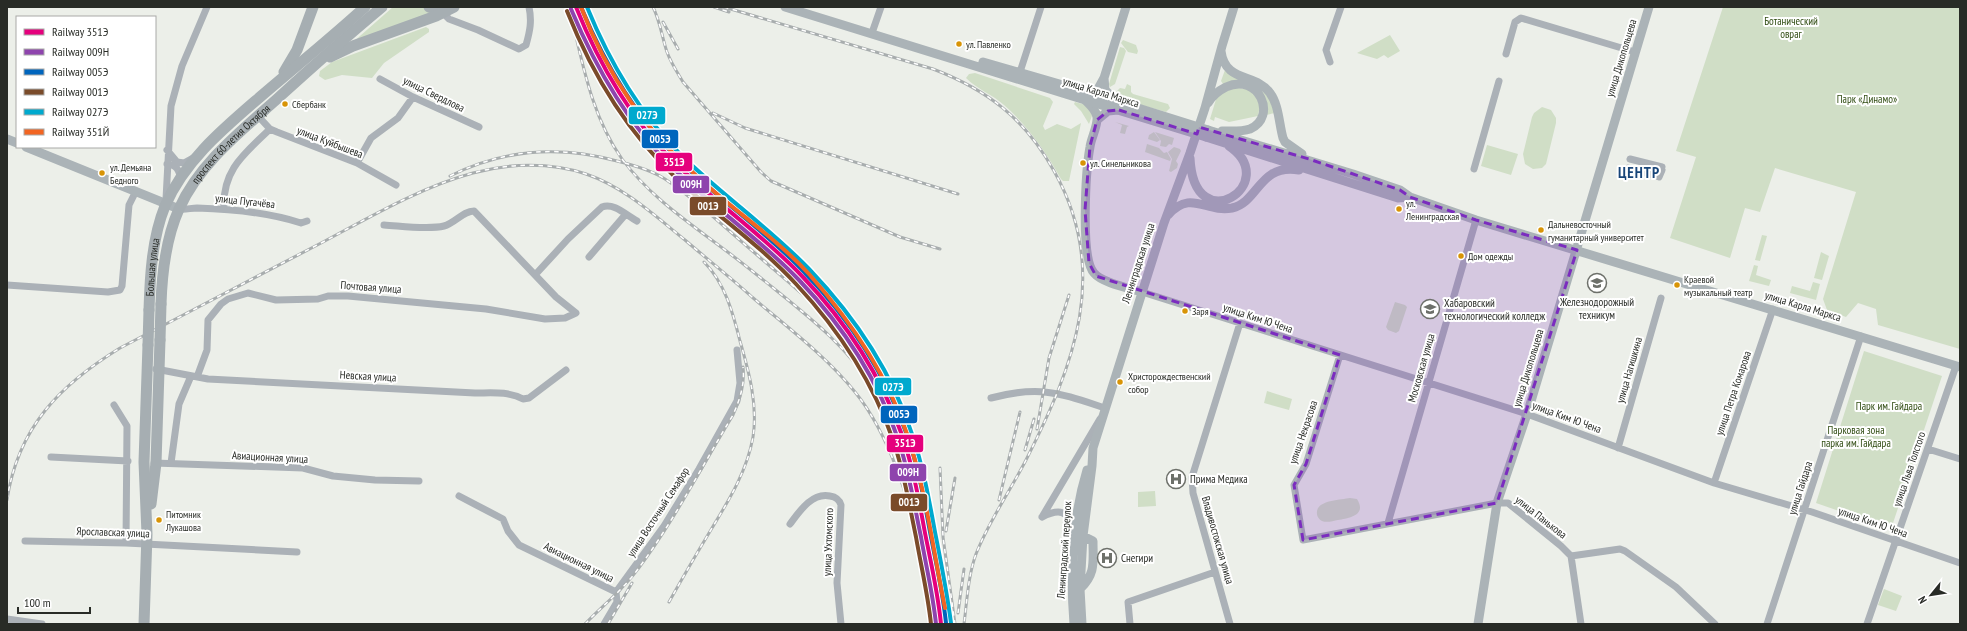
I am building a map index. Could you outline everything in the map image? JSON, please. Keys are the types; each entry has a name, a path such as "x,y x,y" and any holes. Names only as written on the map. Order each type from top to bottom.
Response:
{"highway":[{"path":"275,84 284,73 297,50 313,7"},
{"name":"проспект 60-летия Октября","path":"166,206 181,179 201,152 275,84 365,7"},
{"name":"проспект 60-летия Октября","path":"179,209 197,179 211,161 302,75 382,7"},
{"path":"429,7 445,10"},
{"path":"302,75 341,51 454,7"},
{"name":"Большая улица","path":"144,624 147,539 144,462 149,310 153,257 166,206"},
{"name":"Большая улица","path":"147,539 156,463 161,287 166,258 179,209"}],"main road":[{"name":"улица Карла Маркса","path":"785,7 1086,96 1119,110 1309,159 1400,190 1410,197 1476,220 1861,336 1958,367"},
{"path":"800,7 913,42 1020,72 1086,96 1115,100 1207,133 1233,149 1240,157 1245,171 1243,185 1235,196 1224,201 1193,202 1183,204 1171,212 1165,219"},
{"path":"1086,96 1098,89 1104,78 1126,7"},
{"name":"Ленинградская улица","path":"1104,410 1165,219 1205,108 1234,7"},
{"name":"улица Дикопольцева","path":"1478,624 1497,503 1527,414 1649,7"},
{"path":"1207,133 1244,130 1253,127 1259,122 1263,112 1261,99 1254,88 1228,68 1222,58 1221,48"},
{"path":"1104,78 1105,90 1115,100"},
{"path":"1205,108 1212,97 1221,90 1238,83 1244,81 1261,85 1270,93 1274,101 1280,128 1285,142 1309,159"},
{"path":"1086,96 1096,112 1097,120 1090,146 1085,186 1089,263 1092,272 1099,278 1142,292"},
{"path":"1097,120 1108,111 1119,110"},
{"name":"улица Карла Маркса","path":"1207,133 1331,177 1398,198 1410,197"},
{"path":"28,148 166,206 179,209"},
{"path":"1190,153 1195,181 1202,194 1207,202 1222,208 1235,206 1244,201 1269,175 1281,170 1297,170 1331,177"},
{"name":"Ленинградский переулок","path":"1074,624 1072,591 1080,492 1104,410"},
{"name":"Ленинградский переулок","path":"1082,624 1080,589 1083,536 1092,466 1092,452"}],"street":[{"name":"Большая улица","path":"166,206 167,150 171,106 176,85 207,7"},
{"path":"445,10 449,19 515,47 522,48 526,44 530,27 530,7"},
{"path":"873,30 881,7"},
{"path":"1020,72 1041,7"},
{"path":"1330,62 1326,50 1340,7"},
{"path":"1506,54 1515,22 1521,18 1636,52"},
{"name":"улица Свердлова","path":"380,79 413,97 479,127"},
{"path":"1474,169 1499,81"},
{"path":"357,163 371,138 398,118 413,97"},
{"name":"улица Куйбышева","path":"258,116 270,128 293,139 357,163 396,185"},
{"path":"224,209 224,190 230,170 243,154 270,128"},
{"path":"167,150 177,162 184,163 201,152"},
{"path":"1628,168 1659,177 1662,169 1644,162 1630,159"},
{"path":"1642,172 1644,162"},
{"path":"167,164 178,168 181,179"},
{"path":"7,285 108,292 120,290 122,286 129,205 135,193"},
{"path":"384,225 439,227 448,224 474,210 535,275 568,239 602,207 609,206 617,208 637,221"},
{"name":"улица Пугачёва","path":"179,209 224,209 278,216 301,223 307,221"},
{"path":"589,257 625,214"},
{"name":"Московская улица","path":"1388,523 1476,220"},
{"name":"Почтовая улица","path":"171,463 179,404 207,350 208,320 224,301 248,293 276,300 318,299 328,296 348,296 486,309 545,319 565,318 576,313 556,297 535,275"},
{"name":"улица Ким Ю Чена","path":"1142,292 1527,414 1714,483 1804,510 1960,563"},
{"name":"улица Нагишкина","path":"1618,448 1661,298"},
{"name":"улица Петра Комарова","path":"1714,483 1773,310"},
{"name":"Владивостокская улица","path":"1230,624 1193,493 1192,477 1240,324"},
{"name":"улица Гайдара","path":"1767,624 1861,336"},
{"name":"улица Восточный Семафор","path":"604,624 617,602 616,592 664,526 699,469 736,401 740,382 737,350"},
{"name":"улица Некрасова","path":"1302,540 1294,485 1306,464 1340,355"},
{"name":"улица Льва Толстого","path":"1867,624 1958,367"},
{"name":"Невская улица","path":"147,369 159,369 194,377 467,393 503,393 515,395 523,399 529,398 566,370"},
{"path":"991,398 1010,393 1044,391 1057,393 1104,410"},
{"path":"114,405 127,426 128,461 126,543"},
{"name":"Ленинградская улица","path":"1076,527 1067,515 1063,513 1052,512 1042,517 1104,410"},
{"path":"1928,449 1960,459"},
{"path":"1073,464 1086,451 1092,452"},
{"path":"51,457 128,461"},
{"name":"Авиационная улица","path":"144,462 303,468 333,476 375,480 419,481"},
{"name":"улица Ухтомского","path":"790,524 806,505 816,497 826,495 835,496 839,500 841,505 837,583 841,624"},
{"name":"Авиационная улица","path":"458,496 503,519 508,531 519,545 616,592"},
{"name":"улица Панькова","path":"1302,540 1497,503 1508,503 1561,546 1571,556"},
{"name":"Ярославская улица","path":"25,541 126,543 147,539 297,552"},
{"path":"1581,624 1571,556 1620,549 1676,587 1715,624"},
{"path":"1130,624 1128,602 1216,572"},
{"path":"7,619 42,624"}],"highlighted area":[{"path":"1119,110 1197,134 1199,127 1309,159 1400,190 1410,197 1476,220 1577,250 1497,503 1303,540 1294,485 1306,464 1340,355 1096,276 1089,263 1085,210 1090,146 1097,120 1108,111"}],"green space":[{"path":"393,7 424,7 434,12 352,43"},
{"name":"Парк «Динамо»","path":"1723,7 1960,7 1960,349 1878,325 1876,309 1858,303 1846,317 1827,310 1823,299 1856,192 1775,168 1760,212 1745,208 1730,258 1670,238 1696,157 1676,151"},
{"path":"426,27 429,29 429,32 384,63 372,78 342,75 325,80 319,76 320,71 332,62"},
{"path":"1390,35 1400,51 1388,58 1384,55 1377,59 1357,53"},
{"path":"1123,40 1136,45 1138,51 1137,54 1128,52 1121,43"},
{"path":"1120,47 1124,48 1126,51 1115,84 1110,87 1109,84"},
{"path":"1225,70 1243,81 1223,84 1221,81"},
{"path":"975,73 1050,98 1053,102 1043,126 1045,130 1057,124 1071,129 1081,123 1069,181 1063,181 1061,179 1036,140 1013,113 1000,101 966,78 969,74"},
{"path":"1127,84 1131,86 1131,92 1133,94 1168,104 1170,108 1166,112 1120,99 1116,92 1120,88 1125,89"},
{"path":"1232,87 1252,90 1260,105 1258,116 1229,122 1215,117 1214,121 1210,119 1217,96"},
{"path":"1255,87 1268,97 1275,113 1266,115"},
{"path":"1075,102 1086,105 1093,113 1089,124 1081,111 1074,104"},
{"path":"1542,107 1551,110 1556,118 1556,123 1546,164 1542,168 1533,169 1525,164 1523,154 1532,117 1534,113"},
{"path":"1115,122 1129,126 1127,127 1125,134 1120,133 1122,125"},
{"path":"1154,132 1160,140 1157,142 1148,139 1149,135"},
{"path":"1155,132 1174,138 1172,145 1169,144 1166,147 1160,146 1161,141"},
{"path":"1147,144 1159,148 1164,153 1167,152 1171,159 1170,161 1145,152"},
{"path":"1487,145 1518,154 1511,175 1481,166"},
{"path":"1174,147 1180,149 1181,151 1176,161 1178,164 1177,168 1171,172 1169,171 1172,159 1168,152"},
{"path":"1762,235 1767,236 1760,261 1755,260"},
{"path":"1821,252 1829,256 1822,280 1814,278"},
{"path":"1754,265 1758,266 1756,275 1771,280 1769,286 1749,281"},
{"path":"1813,282 1820,284 1816,300 1790,293 1792,286 1810,291"},
{"path":"1395,302 1407,307 1399,331 1396,333 1388,330 1386,327"},
{"name":"Парк им. Гайдара","path":"1864,351 1942,376 1891,529 1816,503"},
{"path":"1267,391 1292,399 1289,410 1264,403"},
{"path":"1155,491 1156,506 1138,507 1138,492"},
{"path":"1350,498 1357,499 1360,504 1359,512 1356,515 1328,522 1322,521 1318,517 1317,509 1324,503"},
{"path":"1884,589 1902,596 1896,611 1878,605"}],"railway":[{"path":"569,7 588,86 602,124 622,159 633,173 672,210 747,267 804,313 830,336 853,361 874,390 890,421 902,453 912,487 919,521"},
{"path":"653,7 665,46 674,67 683,82 761,172 771,181 900,237 940,249"},
{"path":"714,7 729,12"},
{"path":"724,7 933,69 971,86 1003,108 1031,136 1054,171 1071,209 1080,245 1083,282 1079,318 1071,353 1059,389 1026,460 987,530 976,554 969,580 964,624"},
{"path":"663,22 678,49"},
{"path":"713,113 745,128 958,194"},
{"path":"450,176 491,160 532,152 574,153 595,156 629,164 654,173 665,179 700,206 819,309 857,350 881,388"},
{"path":"7,500 13,474 21,451 45,410 61,393 98,362 120,348 415,194 473,173 501,167 530,165 559,167 573,170 600,180 626,194 662,221 727,275 832,366 855,392 867,409 888,448 904,490 922,554"},
{"path":"669,602 737,485 746,462 753,437 754,413 752,389 747,365 723,289 718,279 704,262"},
{"path":"1037,429 1049,358 1069,295"},
{"path":"585,624 632,577 676,513 733,415 741,391 743,367"},
{"path":"999,500 1020,412"},
{"path":"1025,450 1034,419"},
{"path":"940,468 943,537 955,624"},
{"path":"946,531 955,478"},
{"path":"924,546 941,624"},
{"path":"958,613 964,569"},
{"path":"608,624 632,583"},
{"path":"930,607 932,624"},
{"path":"945,608 947,624"}],"rail line":[{"name":"351Э","path":"576,7 595,49 616,88 642,126 656,143 704,190 771,246 802,276 833,312 860,350 884,392 902,435 918,496 934,578 941,624"},
{"name":"005Э","path":"581,7 600,48 621,86 661,140 691,172 790,257 837,309 865,348 888,391 907,435 923,495 946,623"},
{"name":"351Й","path":"581,7 603,56 616,79 646,123 682,163 715,193 797,261 839,310 866,349 899,412 914,455 924,498 945,608"},
{"name":"027Э","path":"587,7 615,66 638,103 664,137 711,183 778,239 809,269 826,287 870,346 894,389 912,434 930,507 944,577 951,623"},
{"name":"009Н","path":"571,9 590,51 612,91 638,129 669,164 701,194 768,250 799,280 830,316 857,354 880,396 898,439 914,500 936,624"},
{"name":"001Э","path":"567,11 600,79 613,101 642,142 677,179 768,256 796,284 826,319 853,357 865,377 885,418 900,464 916,537 931,624"}],"place":[{"name":"ул. Павленко","path":"959,44"},
{"name":"Сбербанк","path":"285,104"},
{"name":"ул. Синельникова","path":"1083,163"},
{"name":"ул. Демьяна Бедного","path":"102,173"},
{"name":"ул. Ленинградская","path":"1399,209"},
{"name":"Дальневосточный гуманитарный университет","path":"1541,230"},
{"name":"Дом одежды","path":"1461,256"},
{"name":"Железнодорожный техникум","path":"1597,283"},
{"name":"Краевой музыкальный театр","path":"1677,285"},
{"name":"Хабаровский технологический колледж","path":"1430,309"},
{"name":"Заря","path":"1185,311"},
{"name":"Христорождественский собор","path":"1120,382"},
{"name":"Прима Медика","path":"1176,479"},
{"name":"Питомник Лукашова","path":"159,520"},
{"name":"Снегири","path":"1107,558"}],"district":[{"name":"ЦЕНТР","path":"1639,172"}],"park label":[{"name":"Ботанический овраг","path":"1791,27"},
{"name":"Парковая зона парка им. Гайдара","path":"1856,436"}]}
